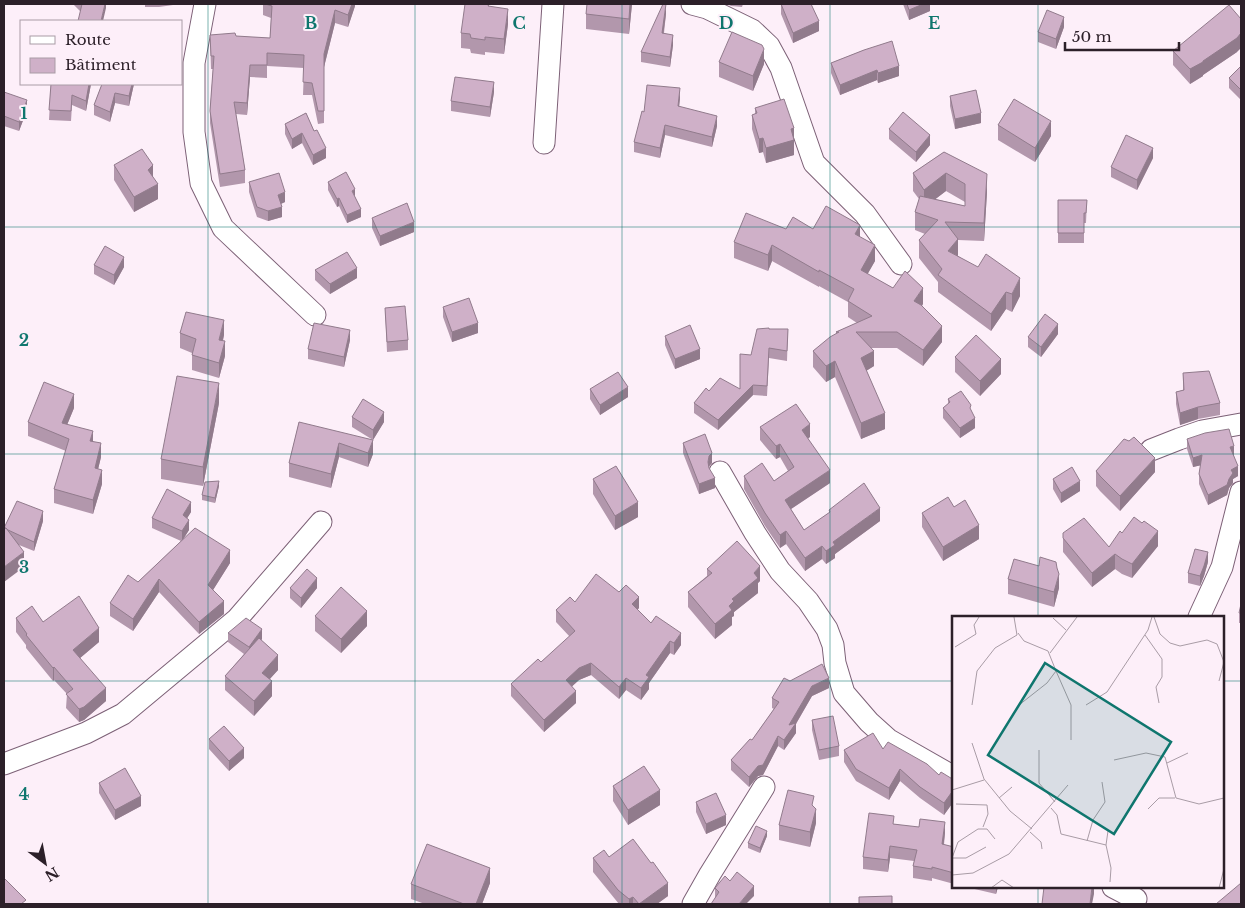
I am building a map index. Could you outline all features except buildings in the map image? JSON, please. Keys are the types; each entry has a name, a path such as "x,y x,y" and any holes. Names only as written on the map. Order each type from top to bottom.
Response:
{"street":[{"path":"205,4 194,63 194,132 201,183 223,228 315,315"},
{"path":"544,143 553,4"},
{"path":"692,4 707,8 752,30 769,46 781,68 814,163 865,214 901,264"},
{"path":"1150,450 1202,431 1241,424"},
{"path":"720,472 755,533 780,571 808,601 827,629 833,645 835,664 844,693 868,722 889,740 952,776"},
{"path":"1199,616 1222,566 1241,492"},
{"path":"4,764 86,733 123,714 237,619 321,522"},
{"path":"694,904 710,874 764,787"},
{"path":"1116,888 1139,897"}]}
